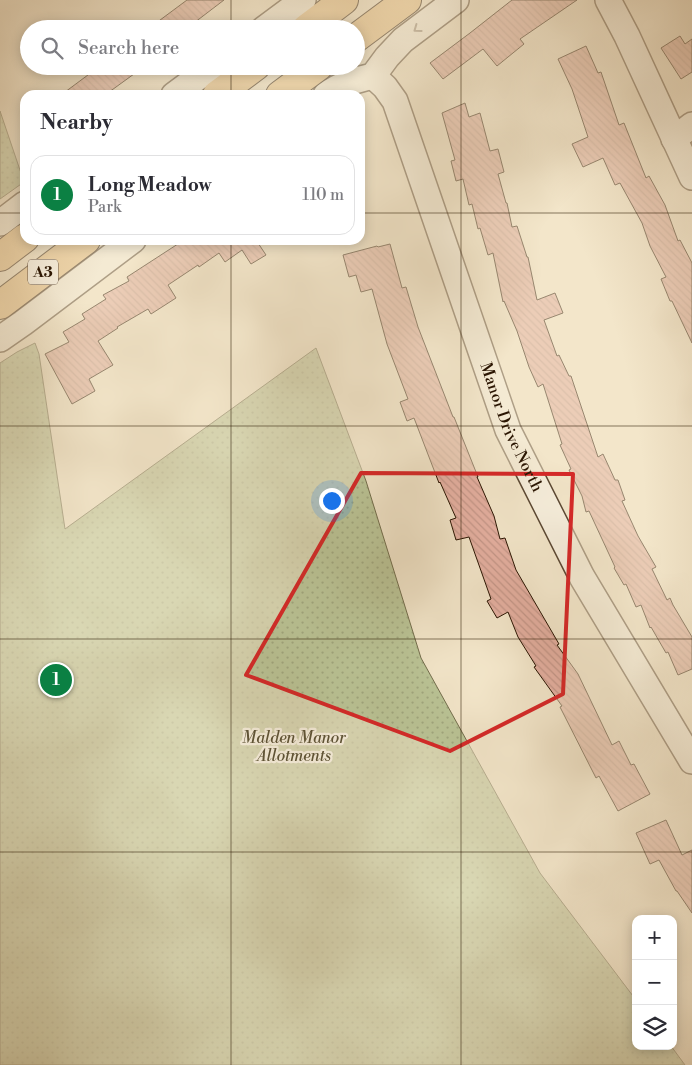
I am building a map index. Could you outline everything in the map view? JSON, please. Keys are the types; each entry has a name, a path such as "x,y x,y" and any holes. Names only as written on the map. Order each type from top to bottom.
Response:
{"highway":[{"path":"318,20 344,0"},
{"path":"365,31 407,0"},
{"path":"224,90 244,75"},
{"path":"287,90 307,75"},
{"name":"A3","path":"0,257 20,242"},
{"name":"A3","path":"0,305 79,245"}],"street":[{"path":"276,20 303,0"},
{"path":"332,90 353,81 373,76 402,40 456,0"},
{"path":"608,0 683,132 692,177"},
{"path":"181,90 201,75"},
{"name":"Manor Drive North","path":"373,76 385,87 395,101 508,430 582,577 692,761"},
{"path":"0,223 20,208"},
{"path":"0,339 126,245"}],"highlighted area":[{"path":"361,473 573,474 563,694 450,751 246,675"}],"green space":[{"path":"0,111 20,170 20,185 0,199"},
{"name":"Malden Manor Allotments","path":"35,343 39,354 65,529 316,348 366,481 421,658 540,873 632,995 632,1050 674,1050 685,1065 0,1065 0,363"}],"building":[{"path":"187,0 224,0 198,20 160,20"},
{"path":"512,0 577,0 520,39 524,44 497,66 483,49 443,79 430,63"},
{"path":"680,36 685,44 692,39 692,72 681,79 661,48"},
{"path":"586,46 598,73 601,72 619,125 624,123 646,178 649,176 665,205 678,241 680,240 692,263 692,343 672,301 670,301 661,279 666,277 650,246 642,223 620,183 615,185 603,158 583,167 572,144 588,137 572,89 558,59"},
{"path":"88,75 133,75 112,90 68,90"},
{"path":"465,103 469,117 480,113 490,151 498,149 504,172 498,174 512,227 517,226 528,257 537,300 555,293 563,313 544,320 557,356 559,355 569,376 571,376 598,457 603,454 615,480 618,480 625,500 622,501 638,536 656,567 652,569 667,600 670,598 692,637 692,669 678,675 668,652 666,653 650,628 641,605 636,607 626,584 624,585 614,568 589,511 586,512 582,496 569,470 571,469 560,445 562,444 543,384 538,387 517,331 503,302 493,253 488,255 480,228 478,229 472,204 469,205 463,179 456,181 451,161 455,160 442,113"},
{"path":"390,244 402,288 406,287 418,327 494,516 500,539 505,538 516,570 559,644 557,645 578,674 612,745 619,741 631,765 634,764 650,794 618,811 599,776 596,778 560,707 562,706 534,667 536,666 518,637 508,612 497,618 487,601 491,599 469,537 456,540 450,520 456,518 439,483 414,418 407,421 400,402 408,399 387,344 372,289 361,292 356,275 349,277 343,255"},
{"path":"176,245 259,245 266,255 251,264 242,250 225,262 219,253 168,285 176,298 151,314 148,309 117,327 98,341 113,365 89,379 95,391 72,404 45,354 69,342 63,332 85,319 82,314 106,299 103,295 129,281 127,277"},
{"path":"666,820 682,855 692,850 692,913 676,891 659,860 650,864 636,833"}],"place":[{"name":"Long Meadow","path":"56,680"}]}
